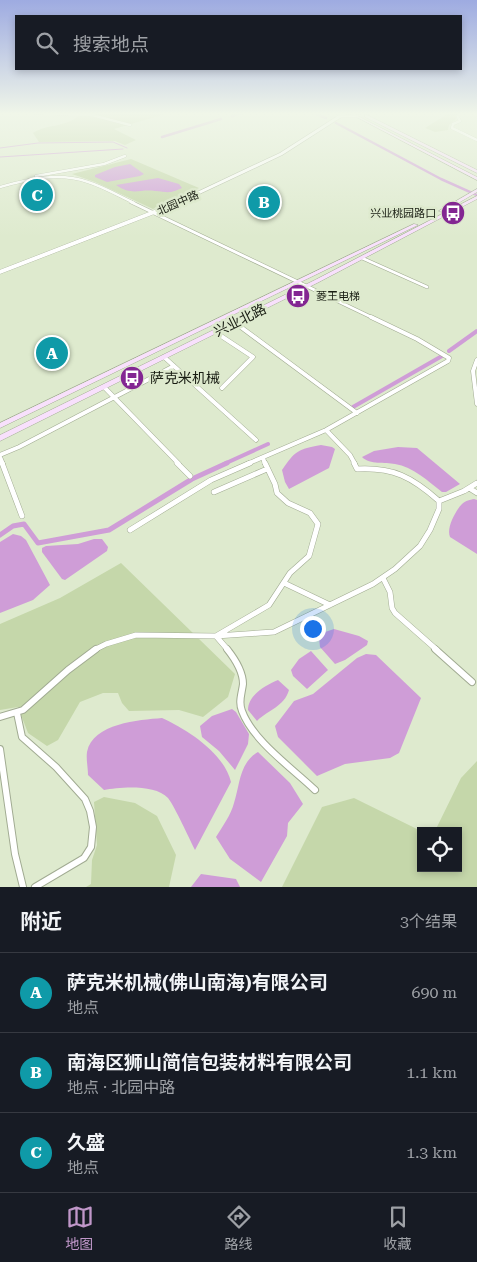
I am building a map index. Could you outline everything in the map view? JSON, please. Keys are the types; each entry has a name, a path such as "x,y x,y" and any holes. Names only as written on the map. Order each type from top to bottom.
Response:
{"main road":[{"path":"433,154 477,179"},
{"path":"442,154 477,171"},
{"path":"472,176 477,183"},
{"name":"兴业北路","path":"0,426 417,225 469,195 476,193"},
{"name":"兴业北路","path":"0,438 362,258 476,193"}],"street":[{"name":"北园中路","path":"0,271 153,213 279,154"},
{"path":"0,187 66,169 104,164 125,156"},
{"path":"33,178 61,177 89,182 418,339 449,358 448,361 326,430 211,480 130,530"},
{"path":"362,258 427,286"},
{"path":"234,322 357,413"},
{"path":"215,332 253,357 222,388"},
{"path":"164,358 256,440"},
{"path":"477,360 473,371 477,404"},
{"path":"22,516 0,456 174,366"},
{"path":"104,387 190,476"},
{"path":"0,717 17,713 32,704 75,664 106,644 136,635 216,636 274,632 383,578 420,546 430,530 439,508 439,501 425,488 401,473 376,467 357,469 350,455 326,430"},
{"path":"216,636 269,605 290,573 309,556 318,524 310,513 288,503 277,493 277,484 267,469 263,458"},
{"path":"214,492 267,469"},
{"path":"439,501 477,483"},
{"path":"469,488 477,493"},
{"path":"383,578 390,592 392,608 395,613 472,682"},
{"path":"284,583 330,605"},
{"path":"216,636 228,648 243,679 240,696 241,711 254,732 315,790"},
{"path":"17,713 22,737 56,767 85,799 90,811 93,827 91,847 84,858 35,887"},
{"path":"0,749 23,887"}],"green space":[{"path":"131,159 199,188 153,209 95,182 72,174"},
{"path":"121,563 235,674 228,697 203,717 179,710 129,711 122,703 118,693 103,693 80,702 58,740 47,746 28,733 18,707 0,710 0,624 60,598"},
{"path":"477,761 477,887 282,887 322,807 354,798 417,829 417,872 462,872 462,827 437,827 461,778"},
{"path":"104,797 135,803 157,816 176,855 169,887 86,887 91,884 92,860 97,845 94,802"}],"shaded area":[{"path":"130,164 144,174 107,182 95,177 95,175 115,167"},
{"path":"158,178 179,184 182,188 168,192 131,191 116,185"},
{"path":"321,445 335,449 329,468 289,489 282,470 286,464 298,452"},
{"path":"398,447 417,448 460,484 446,492 442,492 408,468 395,464 373,462 362,457 374,451"},
{"path":"468,500 477,500 477,554 450,537 449,533 452,519 460,507"},
{"path":"13,534 21,536 26,540 50,585 33,600 0,613 0,542"},
{"path":"94,539 102,539 108,547 107,551 65,580 62,579 42,552 42,548 46,546 78,544"},
{"path":"334,629 359,636 368,641 367,645 345,660 335,664 320,647 319,638 325,632"},
{"path":"311,651 328,670 307,689 293,676 291,670 299,659"},
{"path":"366,654 376,655 421,698 399,753 390,758 345,764 317,776 278,737 275,726 294,701 313,694 357,658"},
{"path":"278,680 289,690 287,696 280,704 257,721 248,710 251,700 263,688"},
{"path":"232,709 236,712 249,734 248,744 235,770 219,751 202,737 200,726 212,716"},
{"path":"162,718 183,729 213,752 227,771 231,782 195,850 168,798 155,790 119,788 104,790 88,775 87,752 91,742 98,735 118,725"},
{"path":"258,752 290,783 303,804 288,823 287,836 261,882 230,859 216,837 233,807 244,768 247,762"},
{"path":"201,874 236,879 240,887 191,887"}],"waterway":[{"path":"0,157 40,154"},
{"path":"395,154 441,179 477,195"},
{"path":"449,351 477,331"},
{"path":"353,407 442,356"},
{"path":"224,464 268,444"},
{"path":"0,535 13,526 24,524 38,543 109,530 192,479 227,463"}],"place":[{"name":"久盛","path":"37,195"},
{"name":"南海区狮山简信包装材料有限公司","path":"264,202"},
{"name":"兴业桃园路口","path":"453,213"},
{"name":"菱王电梯","path":"298,296"},
{"name":"萨克米机械(佛山南海)有限公司","path":"52,353"},
{"name":"萨克米机械","path":"132,378"}]}
